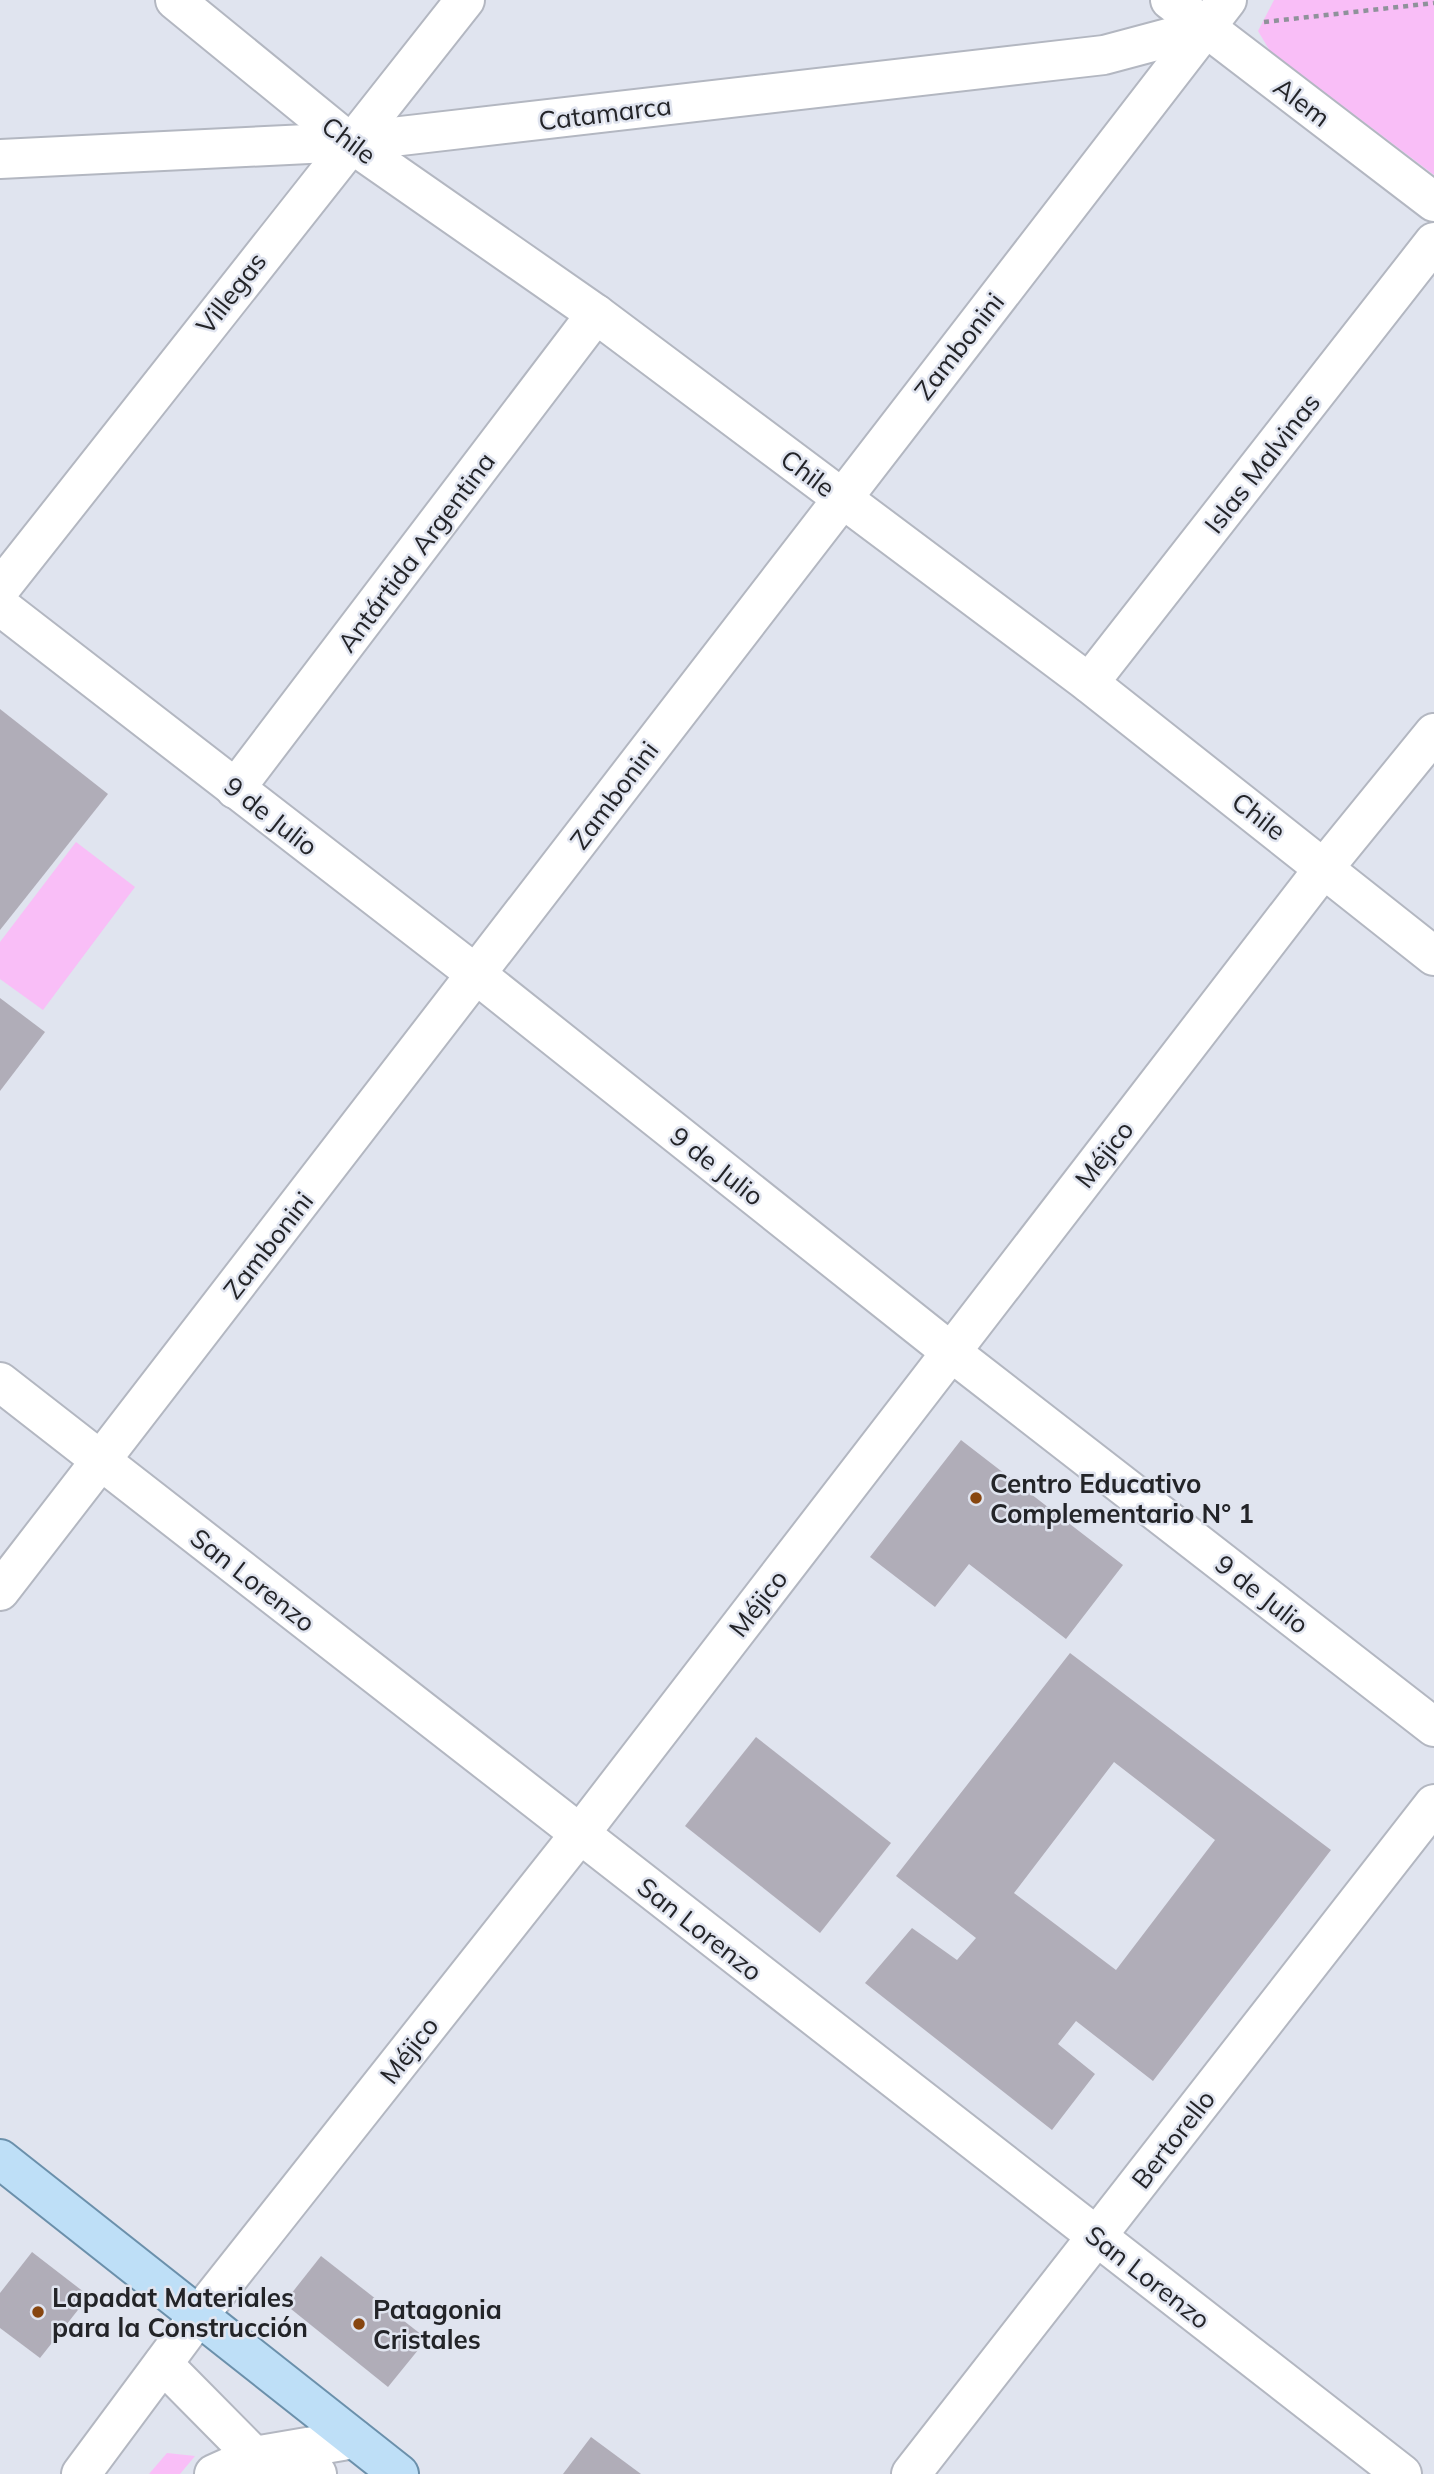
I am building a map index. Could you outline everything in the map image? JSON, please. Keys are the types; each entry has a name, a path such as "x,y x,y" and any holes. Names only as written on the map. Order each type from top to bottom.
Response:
{"main road":[{"path":"0,2159 399,2474"}],"street":[{"name":"Chile","path":"175,0 349,142 596,314 1089,683 1434,956"},
{"name":"Villegas","path":"0,589 349,142 465,0"},
{"name":"Alem","path":"1170,0 1216,14 1434,202"},
{"name":"Catamarca","path":"0,159 349,142 1104,55 1216,14"},
{"name":"Zambonini","path":"0,1591 477,975 840,498 1216,14"},
{"name":"Islas Malvinas","path":"1089,683 1434,242"},
{"name":"Antártida Argentina","path":"235,789 596,314"},
{"name":"9 de Julio","path":"0,606 477,975 951,1352 1434,1727"},
{"name":"Méjico","path":"82,2474 199,2315 579,1835 1324,868 1434,733"},
{"name":"San Lorenzo","path":"0,1382 1402,2474"},
{"name":"Bertorello","path":"911,2474 1434,1804"},
{"path":"163,2364 254,2456 317,2474"},
{"path":"214,2474 254,2456 354,2439"}],"path":[{"path":"1216,14 1434,3"}],"shaded area":[{"path":"1274,0 1434,0 1434,175 1270,51 1258,31"},
{"path":"76,842 135,887 43,1010 0,979 0,942"},
{"path":"167,2453 195,2456 180,2474 149,2474"}],"building":[{"path":"0,709 108,794 0,930"},
{"path":"0,998 45,1032 0,1091"},
{"name":"Centro Educativo Complementario N° 1","path":"961,1440 1123,1565 1066,1639 969,1564 935,1607 870,1557"},
{"path":"1070,1653 1331,1850 1153,2081 1076,2021 1058,2044 1095,2074 1052,2130 865,1983 912,1928 957,1960 976,1938 896,1876","holes":["1114,1762 1215,1840 1116,1970 1014,1893"]},
{"path":"756,1737 891,1843 820,1933 685,1826"},
{"name":"Lapadat Materiales para la Construcción","path":"32,2252 89,2296 40,2358 0,2328 0,2293"},
{"name":"Patagonia Cristales","path":"321,2256 427,2339 388,2387 291,2309 291,2294"},
{"path":"591,2437 641,2474 563,2474"}],"place":[{"name":"Centro Educativo Complementario N° 1","path":"976,1498"},
{"name":"Lapadat Materiales para la Construcción","path":"38,2312"},
{"name":"Patagonia Cristales","path":"359,2324"}]}
